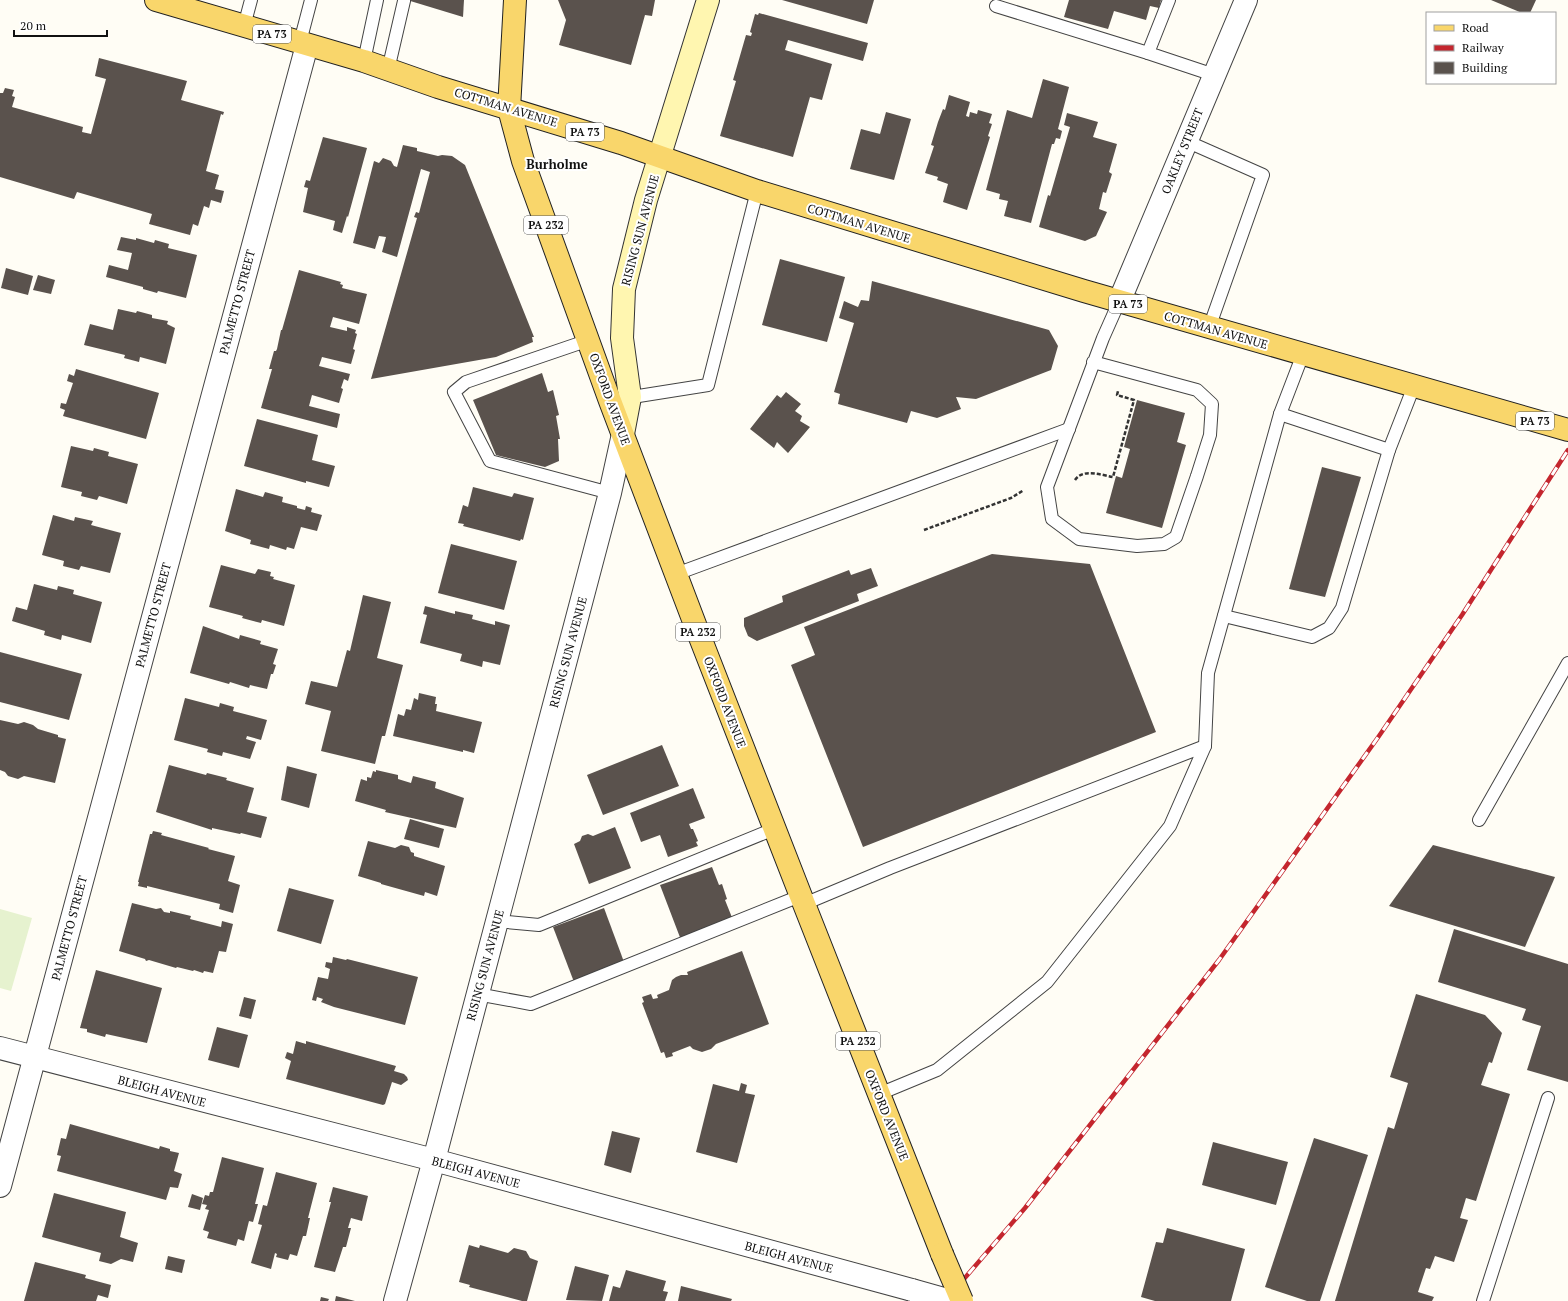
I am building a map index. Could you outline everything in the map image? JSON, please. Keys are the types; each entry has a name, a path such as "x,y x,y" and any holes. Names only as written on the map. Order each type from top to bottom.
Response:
{"main road":[{"name":"COTTMAN AVENUE","path":"156,0 364,61 509,109 621,142 757,191 1119,302 1568,430"},
{"name":"OXFORD AVENUE","path":"515,0 509,109 523,161 589,340 620,399 623,434 676,574 802,900 962,1301"},
{"name":"RISING SUN AVENUE","path":"620,399 624,289 646,200 708,0"}],"street":[{"name":"OAKLEY STREET","path":"1119,302 1214,75 1243,1"},
{"name":"PALMETTO STREET","path":"0,1186 303,43"},
{"name":"RISING SUN AVENUE","path":"395,1301 434,1160 610,493 623,434"},
{"name":"BLEIGH AVENUE","path":"0,1048 434,1160 951,1301"}],"lane":[{"path":"244,26 251,0"},
{"path":"303,43 311,0"},
{"path":"364,61 377,0"},
{"path":"1148,53 1169,0"},
{"path":"388,70 404,1"},
{"path":"996,6 1214,75"},
{"path":"1186,140 1263,175 1209,328"},
{"path":"620,399 708,385 757,191"},
{"path":"1094,362 1198,390 1212,404 1210,435 1198,476 1176,537 1164,544 1137,546 1079,539 1052,519 1047,488 1069,428 1103,338 1119,302"},
{"path":"589,340 466,382 454,392 490,461 610,493"},
{"path":"879,1094 937,1070 1047,982 1170,826 1205,746 1208,673 1280,414 1303,354"},
{"path":"1224,616 1312,637 1329,628 1342,608 1389,450 1414,386"},
{"path":"1280,414 1389,450"},
{"path":"676,574 1069,428"},
{"path":"1479,820 1568,663"},
{"path":"477,994 531,1004 802,900 890,868 1205,746"},
{"path":"496,921 539,925 774,828"},
{"path":"1483,1301 1548,1098"}],"path":[{"path":"1073,485 1077,477 1087,473 1113,477 1134,400 1117,394 1120,385"},
{"path":"924,530 1011,498 1027,488"}],"green space":[{"path":"0,909 32,918 11,991 0,988"}],"building":[{"path":"407,0 464,0 463,17"},
{"path":"558,0 655,0 652,16 645,15 631,65 559,45 566,20"},
{"path":"782,0 874,0 867,24"},
{"path":"1069,0 1161,0 1159,8 1150,6 1146,20 1114,11 1108,29 1064,17"},
{"path":"1491,0 1536,0 1530,12 1520,12"},
{"path":"759,13 868,43 863,61 788,40 785,50 832,64 822,100 810,97 793,157 720,136 736,81 733,80 746,35 751,36 752,33 750,32 755,14 758,15"},
{"path":"99,58 187,81 181,100 224,112 223,115 221,114 206,171 219,175 215,189 224,191 221,203 211,200 209,208 204,206 198,226 193,224 190,235 149,224 152,214 77,192 74,199 0,177 0,93 3,93 5,88 14,90 12,96 15,97 12,107 83,127 82,132 91,134 106,79 95,76"},
{"path":"1043,79 1069,87 1058,129 1062,131 1060,139 1056,138 1054,144 1052,144 1031,223 1004,216 1008,201 999,199 1000,194 986,190 1007,110 1032,118"},
{"path":"949,95 970,102 966,116 969,117 970,112 977,114 978,110 992,114 989,123 992,124 988,136 990,137 967,210 943,202 948,184 937,180 938,177 925,173 934,146 931,145 938,122 943,109 945,110"},
{"path":"886,112 911,119 894,180 850,169 861,129 880,134"},
{"path":"1067,113 1098,122 1093,137 1117,144 1109,172 1112,174 1106,193 1103,192 1099,209 1107,212 1096,236 1085,241 1039,227 1048,195 1050,196 1070,127 1064,125"},
{"path":"323,137 367,148 348,217 347,216 342,233 333,230 335,221 303,212 308,188 304,187 306,180 310,181"},
{"path":"403,145 417,148 417,151 438,156 452,156 465,165 534,337 532,337 533,342 496,357 371,379 417,218 414,217 416,212 419,213 430,172 421,169 397,257 382,252 386,237 379,236 375,249 353,243 374,161 379,163 383,158 391,161 394,166 397,167"},
{"path":"121,237 136,240 136,238 154,243 155,240 169,244 168,248 197,255 186,298 158,291 157,293 143,289 143,287 106,277 109,265 128,270 132,253 117,250"},
{"path":"780,259 845,277 827,342 762,325"},
{"path":"6,268 33,276 28,295 1,288"},
{"path":"299,270 341,282 340,284 343,285 342,288 367,294 359,324 333,317 330,327 347,331 347,327 356,330 355,333 357,334 353,349 355,350 351,364 322,357 319,366 350,374 348,381 344,379 339,403 312,395 309,406 340,414 337,428 261,408 272,369 269,369 274,351 277,349 281,330"},
{"path":"38,275 55,280 51,294 33,290"},
{"path":"872,281 1049,330 1058,346 1051,370 976,399 956,397 961,409 937,418 911,411 907,423 838,404 840,394 834,392 854,323 839,318 844,301 858,307 861,300 869,301"},
{"path":"118,309 136,313 137,311 152,315 152,318 168,321 167,324 175,328 166,364 140,357 139,362 124,358 125,355 84,345 90,324 113,330"},
{"path":"76,369 159,393 146,439 63,416 65,410 60,408 61,403 66,404 73,383 67,381 69,374 74,376"},
{"path":"542,373 548,392 553,390 559,415 556,416 560,439 558,439 559,461 545,467 496,455 473,400"},
{"path":"786,392 801,404 795,411 802,416 800,421 810,427 788,453 777,442 774,448 750,429 777,395 781,398"},
{"path":"1137,400 1185,413 1177,442 1186,445 1162,528 1106,513 1116,476 1122,478 1130,449 1124,447"},
{"path":"257,419 318,435 312,460 335,466 329,487 306,481 306,483 244,466"},
{"path":"71,446 93,451 94,448 109,452 108,456 138,464 127,504 99,496 97,500 81,496 82,492 61,487"},
{"path":"1322,467 1361,477 1325,597 1289,589"},
{"path":"473,487 512,497 514,493 534,498 523,540 521,539 520,541 463,526 464,524 458,523 463,505 468,507"},
{"path":"236,489 263,497 265,492 283,497 282,502 297,506 297,508 305,510 306,506 312,508 311,512 322,515 317,531 301,527 294,549 287,547 286,550 270,545 269,549 250,544 251,540 225,531"},
{"path":"53,515 74,521 75,517 93,521 91,525 121,533 110,573 81,566 79,570 63,566 64,561 42,555"},
{"path":"451,544 517,561 504,610 438,593"},
{"path":"992,554 1090,564 1156,732 863,847 791,665 815,655 804,627"},
{"path":"221,565 255,574 258,569 271,572 270,576 274,577 273,579 295,585 284,626 262,620 261,623 242,618 243,616 209,607"},
{"path":"871,568 878,586 857,594 859,601 757,641 748,636 744,626 744,618 783,602 782,596 849,570 851,575"},
{"path":"34,584 57,590 58,586 74,590 73,594 102,602 91,643 62,635 61,640 44,635 45,631 12,621 16,607 27,610"},
{"path":"363,595 391,602 377,658 403,665 385,736 382,736 375,764 321,751 331,711 305,704 311,681 337,687 347,650 350,651"},
{"path":"425,606 455,614 455,611 473,615 472,619 495,625 495,621 510,625 500,665 483,661 482,667 460,661 462,654 420,643 427,615 423,614"},
{"path":"203,626 239,639 240,635 261,641 260,644 278,649 273,664 276,665 273,674 271,674 267,689 250,685 249,688 230,682 229,684 190,673"},
{"path":"0,652 82,674 69,720 0,702"},
{"path":"419,693 436,697 436,711 482,722 474,753 463,750 463,752 393,736 398,714 404,716 406,709 411,710 414,698 418,700"},
{"path":"185,698 219,707 220,703 234,707 233,711 267,720 261,740 247,736 246,739 256,742 250,759 223,752 222,756 207,752 208,749 174,740"},
{"path":"0,720 18,724 24,722 33,725 38,729 66,739 55,783 24,776 18,779 8,776 5,772 0,770"},
{"path":"662,745 679,786 603,815 587,775"},
{"path":"169,765 206,775 207,773 227,778 226,780 254,788 247,812 267,817 261,838 212,828 212,830 156,812"},
{"path":"287,766 317,774 309,808 281,800"},
{"path":"376,770 398,775 398,779 411,783 413,776 436,782 435,788 464,798 456,828 385,812 386,810 355,801 361,779 367,781 367,777 371,778 373,771 376,772"},
{"path":"693,788 705,818 689,824 698,841 696,842 698,846 668,857 660,835 641,842 630,813"},
{"path":"410,819 444,829 439,848 404,839"},
{"path":"615,827 631,868 589,884 574,844 580,841 582,836 588,834 593,836"},
{"path":"153,831 162,833 161,835 235,856 228,881 240,885 233,913 219,909 220,904 147,886 147,888 138,886 150,834 152,834"},
{"path":"368,841 395,848 401,845 409,847 411,852 414,853 414,856 445,866 437,896 425,892 424,896 358,876"},
{"path":"1433,845 1555,877 1525,947 1389,906"},
{"path":"712,867 719,885 722,884 727,899 725,900 733,920 681,940 660,885"},
{"path":"289,888 334,900 321,944 277,931"},
{"path":"132,903 156,909 161,908 164,912 170,913 170,911 191,916 190,919 221,927 222,921 233,924 226,952 219,951 213,973 204,971 203,973 194,970 176,968 149,960 146,961 145,959 119,951"},
{"path":"604,908 624,962 574,982 553,927"},
{"path":"1454,929 1568,964 1568,1082 1527,1070 1541,1026 1522,1020 1526,1009 1438,982"},
{"path":"742,951 769,1024 716,1044 711,1049 702,1052 693,1049 690,1046 672,1053 673,1056 666,1058 664,1052 661,1053 642,1003 644,1002 642,997 651,994 653,999 658,998 657,995 669,990 672,980 676,977 688,975 687,972"},
{"path":"333,957 347,959 418,977 405,1025 334,1007 321,1002 323,999 317,997 316,1001 312,1000 318,977 328,979 330,969 325,967 326,962 332,963"},
{"path":"96,970 162,988 147,1043 106,1034 105,1037 87,1032 87,1029 80,1028"},
{"path":"1416,994 1485,1015 1502,1033 1492,1063 1489,1062 1481,1085 1510,1094 1476,1201 1466,1198 1460,1218 1468,1220 1454,1262 1435,1256 1430,1269 1426,1268 1418,1292 1434,1297 1432,1301 1335,1301 1388,1127 1394,1129 1408,1083 1390,1077"},
{"path":"244,997 256,1000 251,1019 239,1016"},
{"path":"217,1027 248,1035 239,1068 208,1060"},
{"path":"296,1041 306,1044 306,1041 396,1066 394,1071 404,1074 408,1080 401,1085 392,1082 385,1104 383,1105 286,1079 291,1061 285,1058 287,1052 293,1054"},
{"path":"741,1083 747,1085 745,1093 755,1095 737,1163 696,1152 713,1084 739,1091"},
{"path":"70,1124 159,1149 160,1146 170,1149 170,1151 179,1153 174,1171 182,1174 178,1188 170,1187 166,1200 57,1171 61,1156 57,1155 61,1138 66,1139"},
{"path":"612,1131 640,1138 631,1173 604,1165"},
{"path":"1314,1138 1368,1155 1320,1301 1307,1301 1265,1287"},
{"path":"1213,1142 1288,1162 1276,1205 1202,1185"},
{"path":"222,1157 264,1168 255,1204 258,1204 253,1222 249,1221 244,1241 238,1239 236,1246 207,1238 209,1232 203,1230 209,1210 205,1209 207,1205 202,1204 205,1195 209,1196 210,1192 213,1192"},
{"path":"276,1172 317,1183 308,1218 310,1218 306,1236 303,1236 297,1256 290,1254 288,1260 276,1257 277,1254 275,1253 271,1269 251,1263 262,1225 258,1224 263,1205 267,1206"},
{"path":"333,1187 368,1196 362,1221 351,1218 348,1228 351,1228 346,1247 343,1247 335,1272 314,1267 331,1202 329,1202"},
{"path":"54,1193 126,1212 120,1237 138,1243 133,1262 121,1259 111,1264 99,1261 101,1253 42,1237"},
{"path":"192,1194 203,1198 200,1210 188,1207"},
{"path":"1167,1228 1245,1249 1231,1301 1155,1301 1141,1297 1156,1242 1163,1243"},
{"path":"469,1245 479,1248 480,1245 508,1253 514,1248 526,1251 530,1258 538,1261 527,1301 469,1287 470,1285 459,1282"},
{"path":"168,1256 185,1260 182,1273 165,1269"},
{"path":"35,1262 86,1275 85,1278 111,1285 108,1298 98,1295 96,1301 24,1301"},
{"path":"575,1266 609,1275 602,1301 566,1300"},
{"path":"626,1270 666,1281 663,1291 668,1292 665,1301 609,1301 613,1286 620,1288"},
{"path":"681,1286 732,1299 731,1301 678,1301"},
{"path":"336,1296 355,1301 335,1301"},
{"path":"321,1297 329,1299 328,1301 320,1301"}],"railway":[{"path":"945,1301 1025,1208 1219,960 1379,736 1462,615 1568,450"}],"district":[{"name":"Burholme","path":"557,164"}]}
